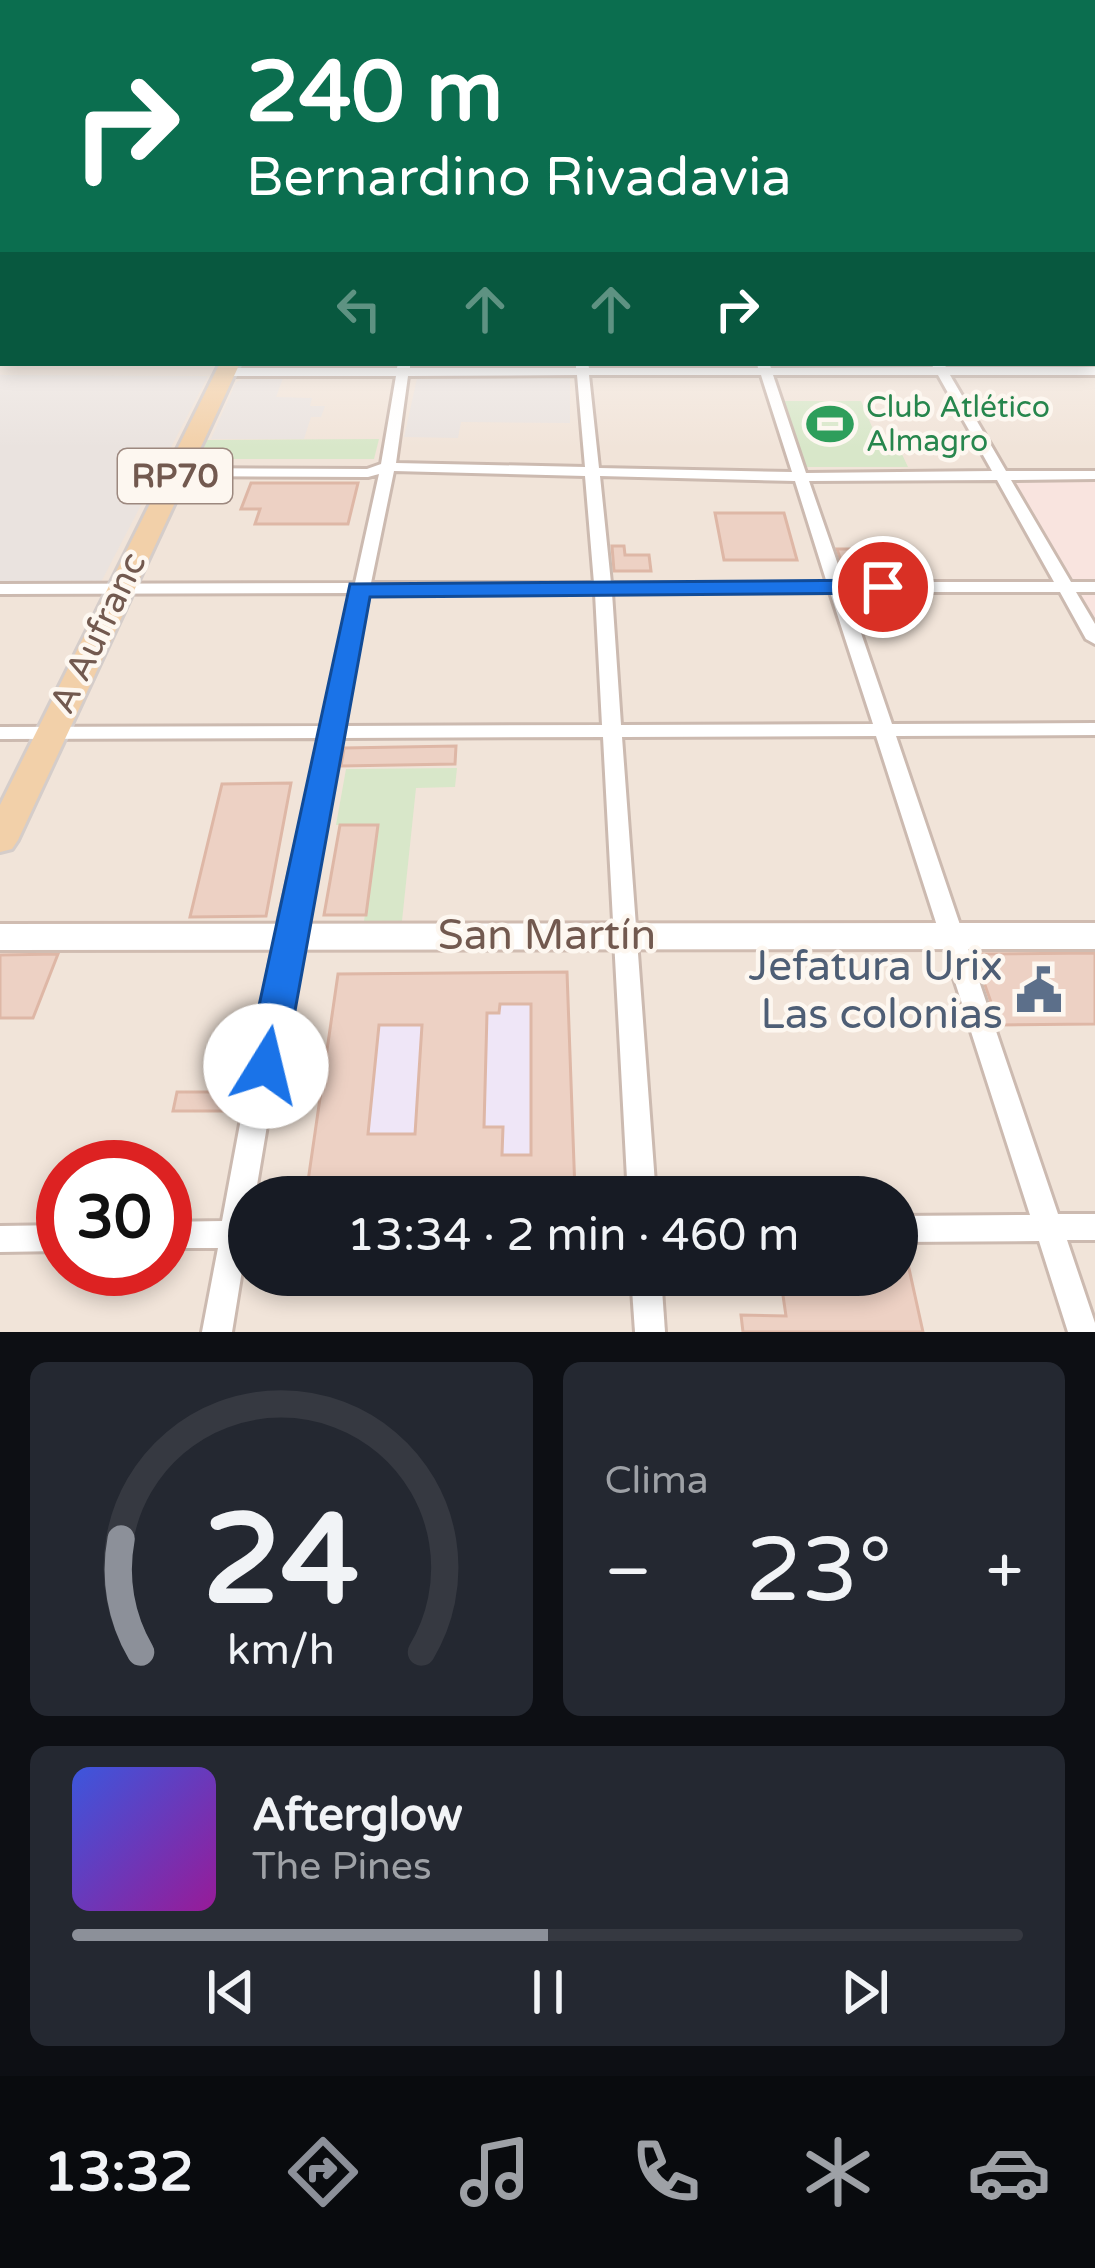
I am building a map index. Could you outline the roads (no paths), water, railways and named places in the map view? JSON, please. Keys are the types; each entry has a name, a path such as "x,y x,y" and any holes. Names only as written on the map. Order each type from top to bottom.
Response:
{"main road":[{"name":"A Aufranc","path":"0,840 228,367"},
{"name":"San Martín","path":"0,937 286,941 622,934 1095,936"}],"street":[{"path":"228,367 1095,371"},
{"path":"252,1176 286,941 388,467 403,367"},
{"path":"582,367 603,588 608,731 640,1176"},
{"path":"765,367 1083,1332"},
{"path":"939,367 1095,639"},
{"path":"180,466 368,472 388,467 589,469 800,477 1095,476"},
{"path":"0,589 1095,587"},
{"path":"0,733 1095,729"},
{"path":"918,1229 1095,1227"},
{"path":"192,1235 228,1234"},
{"path":"0,1239 36,1238"},
{"path":"217,1332 228,1291"},
{"path":"647,1296 650,1332"}],"place":[{"name":"Club Atlético Almagro","path":"830,424"},
{"name":"Jefatura Urix Las colonias","path":"1039,990"}]}
